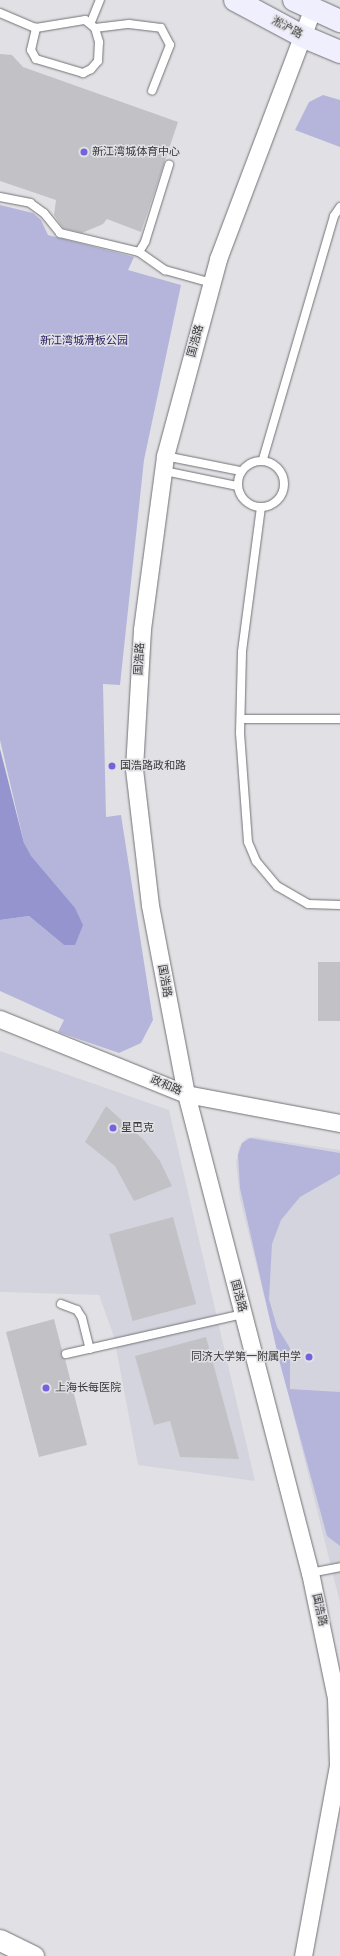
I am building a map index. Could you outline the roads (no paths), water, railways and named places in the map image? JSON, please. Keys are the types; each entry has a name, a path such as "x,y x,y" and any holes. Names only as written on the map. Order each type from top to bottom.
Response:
{"main road":[{"name":"淞沪路","path":"235,0 302,36 340,52"},
{"path":"303,5 340,21"}],"street":[{"name":"国浩路","path":"303,5 302,36 212,283 164,463 142,629 134,768 149,897 186,1094 310,1574 336,1698 339,1759 331,1814 303,1956"},
{"name":"政和路","path":"0,1019 186,1094 340,1123"},
{"path":"0,1940 33,1956"}],"lane":[{"path":"36,28 31,50 36,59 83,73 98,61 99,42 93,25 100,0"},
{"path":"0,13 36,28 85,20 93,25 129,24 161,28 170,46 152,91"},
{"path":"139,252 145,242 169,165"},
{"path":"0,197 30,203 44,213 53,228 60,233 139,252 165,270 212,283"},
{"path":"263,459 334,216 340,207"},
{"path":"237,486 240,471 246,464 263,459"},
{"path":"164,463 237,486 246,501 261,507 274,504 283,490 278,469 263,459"},
{"path":"164,463 240,471"},
{"path":"261,507 245,622 240,719 244,816 248,842 256,860 266,876 295,898 308,904 340,905"},
{"path":"240,719 340,719"},
{"path":"61,1304 77,1310 82,1318 90,1349"},
{"path":"66,1354 243,1314"},
{"path":"310,1574 340,1567"}],"place":[{"name":"新江湾城体育中心","path":"84,152"},
{"name":"国浩路政和路","path":"112,766"},
{"name":"星巴克","path":"113,1128"},
{"name":"同济大学第一附属中学","path":"309,1357"},
{"name":"上海长每医院","path":"46,1388"}],"park label":[{"name":"新江湾城滑板公园","path":"84,341"}]}
